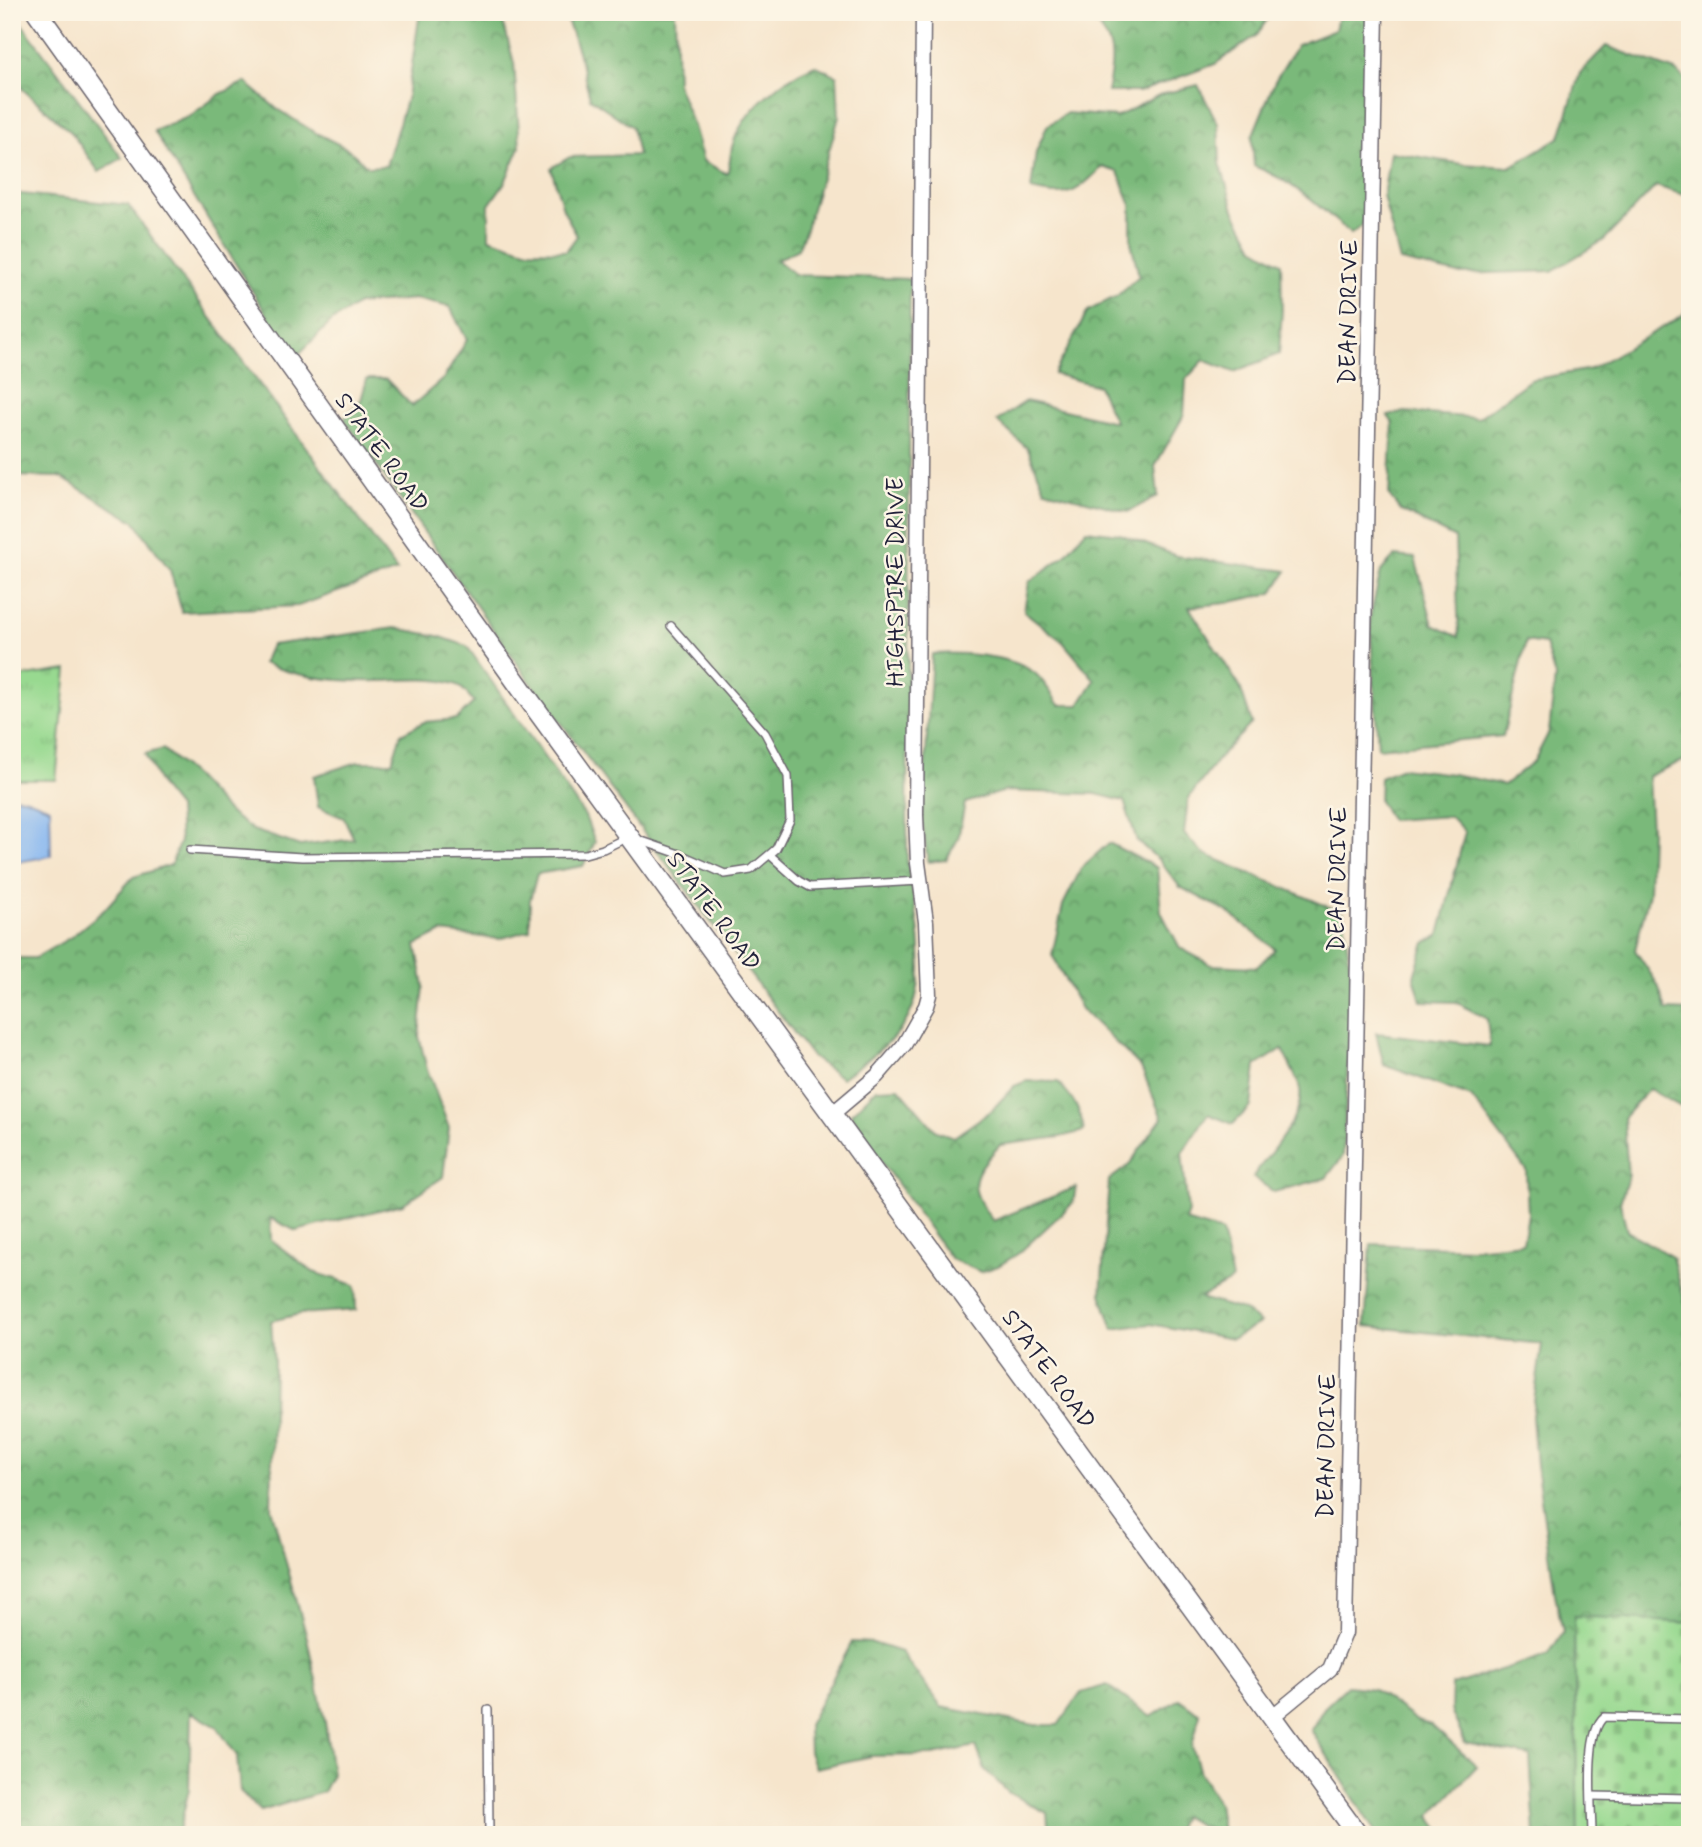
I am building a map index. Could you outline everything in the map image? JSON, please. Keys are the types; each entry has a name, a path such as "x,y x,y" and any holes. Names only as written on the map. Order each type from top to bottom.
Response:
{"street":[{"name":"STATE ROAD","path":"37,12 629,837 1358,1835"},
{"name":"HIGHSPIRE DRIVE","path":"832,1114 877,1076 904,1045 926,1006 929,995 926,922 916,815 923,12"},
{"name":"DEAN DRIVE","path":"1273,1716 1330,1669 1345,1633 1376,12"}],"lane":[{"path":"190,850 302,858 585,854 629,837 682,855 725,874 751,870 776,849 790,820 788,776 765,733 671,626"},
{"path":"770,855 799,881 810,887 921,881"},
{"path":"488,1710 489,1835"},
{"path":"1592,1835 1592,1747 1598,1722 1604,1717 1690,1718"},
{"path":"1592,1796 1690,1798"}],"green space":[{"path":"13,12 122,158 99,172 71,132 18,85 12,86"},
{"path":"420,12 506,12 503,22 514,63 520,147 505,182 489,205 489,238 526,250 566,251 577,236 563,209 551,168 570,157 638,155 632,127 590,98 578,51 564,12 675,12 677,84 703,161 727,174 737,133 764,97 815,65 837,76 839,117 806,229 798,249 777,260 796,275 910,279 907,862 920,948 920,971 911,1012 900,1030 887,1043 842,1078 813,1058 529,680 344,419 361,400 367,379 386,379 412,406 444,378 467,340 450,307 415,299 358,304 331,322 294,359 154,131 190,116 220,94 245,82 277,109 348,149 368,167 386,166 407,97"},
{"path":"1085,12 1272,12 1257,35 1215,64 1139,92 1107,92 1111,67 1110,48 1102,31"},
{"path":"1339,12 1370,12 1367,207 1362,226 1351,234 1294,187 1254,166 1252,137 1275,81 1297,45 1335,30"},
{"path":"1606,46 1675,71 1690,82 1690,197 1656,186 1604,240 1552,271 1459,274 1400,261 1383,196 1390,152 1462,164 1510,167 1560,137 1580,73"},
{"path":"1198,85 1218,124 1220,163 1234,210 1254,247 1281,263 1279,354 1234,372 1204,360 1186,379 1184,415 1155,466 1158,496 1128,512 1045,490 1028,449 997,421 1026,401 1115,422 1098,386 1054,374 1088,311 1117,296 1139,276 1131,242 1131,205 1118,172 1102,167 1078,189 1063,194 1031,190 1036,152 1047,126 1067,113 1117,117 1159,95"},
{"path":"12,193 128,205 397,571 298,606 182,612 170,570 134,521 60,477 12,476"},
{"path":"1690,302 1690,758 1648,776 1651,830 1649,893 1635,950 1658,985 1666,1010 1690,1011 1690,1112 1649,1089 1624,1117 1628,1177 1620,1203 1627,1231 1672,1257 1690,1318 1690,1623 1574,1617 1578,1835 1535,1835 1530,1756 1465,1743 1451,1710 1452,1685 1548,1655 1563,1632 1536,1465 1532,1416 1542,1344 1365,1326 1371,1244 1472,1248 1523,1243 1528,1214 1526,1170 1471,1097 1384,1065 1376,1033 1490,1046 1487,1019 1456,1002 1421,1001 1414,976 1425,943 1439,935 1465,832 1450,816 1391,820 1379,801 1380,777 1402,768 1453,774 1504,785 1534,761 1549,732 1555,677 1545,644 1526,641 1503,736 1378,748 1370,618 1381,571 1395,556 1415,558 1433,625 1459,637 1455,538 1401,511 1389,496 1393,423 1388,416 1404,412 1478,418 1530,380 1591,369 1683,315"},
{"path":"1086,530 1120,534 1177,556 1287,571 1272,593 1226,603 1189,607 1240,687 1252,723 1223,753 1188,799 1184,834 1204,854 1343,913 1352,982 1343,1156 1326,1178 1274,1192 1253,1177 1284,1135 1300,1100 1299,1085 1282,1049 1256,1066 1251,1106 1233,1124 1208,1114 1182,1153 1188,1212 1185,1221 1222,1232 1232,1280 1200,1298 1243,1310 1260,1323 1232,1339 1150,1324 1113,1329 1101,1294 1109,1180 1128,1166 1162,1118 1141,1067 1081,1009 1052,955 1063,905 1082,867 1109,843 1157,868 1161,912 1180,948 1211,965 1257,967 1275,949 1228,912 1180,887 1159,860 1137,841 1124,801 1096,794 1005,791 965,803 958,839 946,860 928,862 922,822 932,654 970,654 1010,661 1036,674 1059,705 1079,705 1095,680 1063,642 1024,611 1029,582 1064,556"},
{"path":"395,628 438,636 467,646 585,816 595,842 583,866 537,874 530,900 530,930 499,939 442,932 416,945 424,986 419,1036 426,1066 449,1128 443,1177 403,1204 296,1231 270,1218 271,1240 313,1272 355,1285 356,1310 300,1314 271,1321 274,1363 271,1508 307,1638 325,1722 332,1774 323,1792 261,1811 240,1791 237,1756 217,1727 191,1712 189,1789 178,1835 12,1835 12,958 35,958 71,937 104,910 133,877 171,865 180,841 178,808 162,788 145,754 163,749 194,776 228,812 253,830 300,846 354,839 344,818 318,807 314,776 358,762 392,762 401,734 424,722 457,719 474,702 455,684 437,680 335,680 305,676 263,663 271,645"},
{"path":"67,670 56,780 12,780 12,678"},
{"path":"1027,1081 1058,1082 1075,1104 1084,1131 1000,1145 978,1173 976,1189 979,1198 993,1221 1076,1187 1073,1203 1019,1253 998,1266 981,1272 951,1259 880,1160 851,1114 876,1089 899,1088 936,1131 954,1137 991,1111 1014,1086"},
{"path":"1574,1616 1690,1623 1690,1835 1578,1835"},
{"path":"852,1642 873,1643 901,1652 941,1707 1035,1725 1058,1725 1081,1693 1107,1685 1151,1717 1179,1699 1200,1714 1192,1746 1200,1773 1218,1803 1222,1832 1207,1829 1182,1816 1174,1835 1049,1835 1047,1813 1009,1793 985,1770 976,1746 933,1755 872,1756 815,1768 809,1752 808,1725"},
{"path":"1347,1686 1373,1689 1417,1721 1431,1725 1477,1766 1430,1816 1444,1835 1377,1835 1311,1730 1324,1708"}],"water":[{"path":"12,797 25,798 50,808 51,856 12,863"}]}
